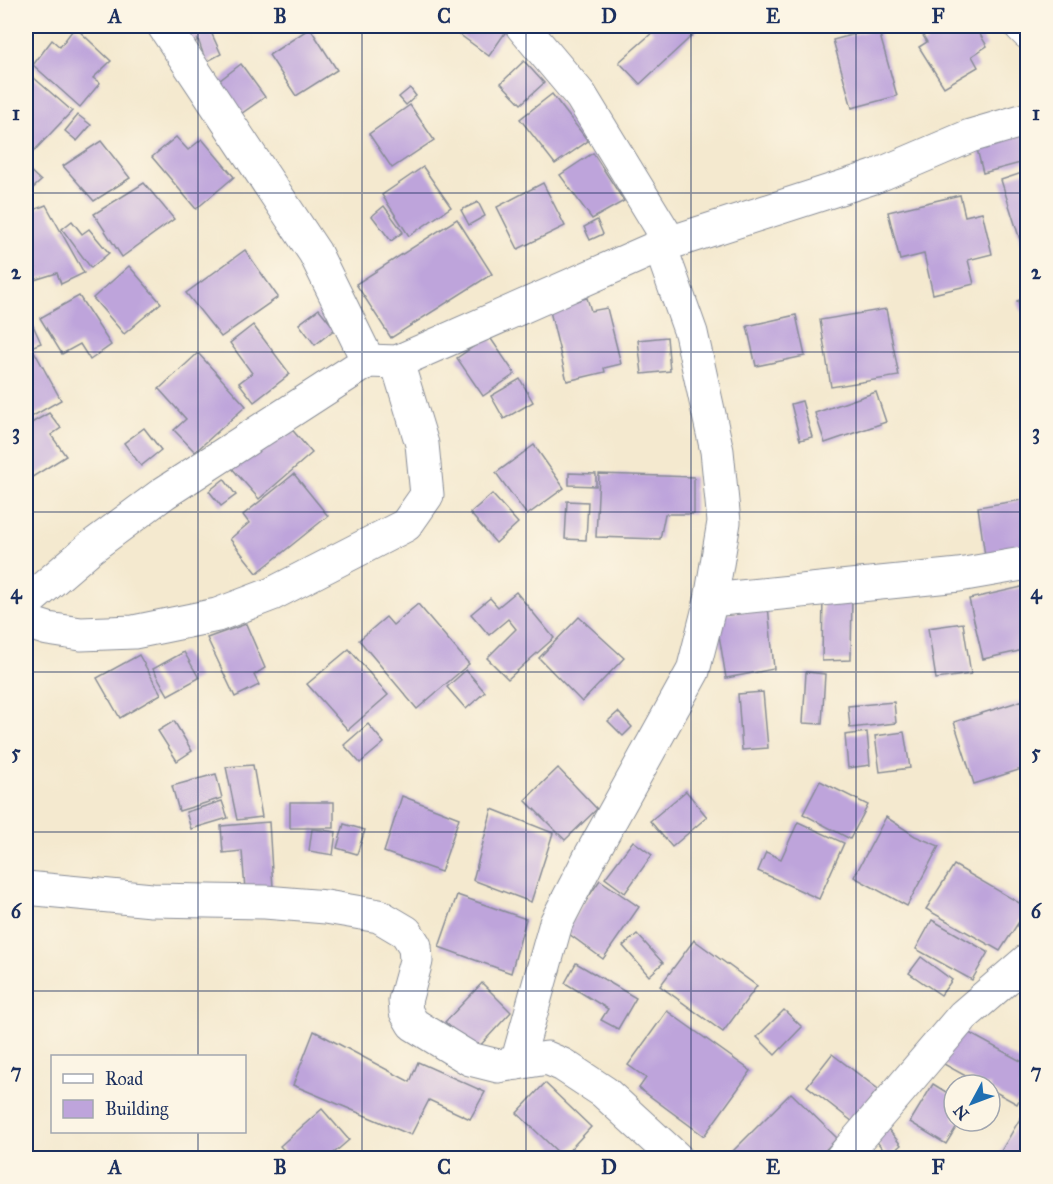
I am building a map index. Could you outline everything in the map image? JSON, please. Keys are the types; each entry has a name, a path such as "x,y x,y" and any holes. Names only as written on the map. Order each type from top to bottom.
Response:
{"street":[{"path":"26,622 48,629 81,634 113,633 134,632 217,615 272,594 406,525 427,495 422,444 382,362 315,253 164,26"},
{"path":"1021,26 1028,33"},
{"path":"517,1063 556,923 693,671 711,600 724,522 717,451 691,333 665,244 581,96 528,28"},
{"path":"26,603 90,548 164,493 382,362 665,244 874,177 970,136 1028,119"},
{"path":"711,600 958,575 1028,563"},
{"path":"26,888 152,900 265,902 326,907 379,916 406,932 415,946 417,961 405,1001 405,1012 413,1024 470,1059 498,1066 547,1058 563,1065 604,1092 676,1158"},
{"path":"842,1158 963,1016 1028,960"}],"building":[{"path":"181,26 220,26 211,32 221,54 206,62 198,39 193,46"},
{"path":"448,26 501,26 507,30 489,56"},
{"path":"647,26 692,26 697,31 640,84 619,62 653,32"},
{"path":"917,26 975,26 987,46 972,56 978,67 944,87 919,47 927,42"},
{"path":"75,27 111,61 93,78 100,83 80,107 33,65 52,40 60,47"},
{"path":"310,28 337,70 296,96 269,55"},
{"path":"878,28 897,96 852,108 833,40"},
{"path":"524,61 544,83 521,104 501,83"},
{"path":"241,64 265,97 238,116 215,84"},
{"path":"26,71 72,111 34,151 26,143"},
{"path":"410,88 416,96 406,105 399,97"},
{"path":"552,94 588,141 555,164 520,119"},
{"path":"410,105 434,140 392,168 369,134"},
{"path":"78,115 91,125 77,141 65,131"},
{"path":"1028,127 1028,161 983,173 975,141"},
{"path":"176,137 188,150 202,139 234,177 196,209 152,157"},
{"path":"101,141 130,178 94,201 63,166"},
{"path":"593,153 624,201 592,219 560,175"},
{"path":"26,167 41,181 26,194"},
{"path":"423,167 451,207 409,236 382,195"},
{"path":"1028,171 1028,241 1021,243 1001,180"},
{"path":"144,183 174,219 122,257 94,214"},
{"path":"543,183 565,226 518,249 497,207"},
{"path":"960,195 965,216 982,212 992,254 968,260 974,284 933,294 924,254 900,260 888,212"},
{"path":"478,202 485,216 469,225 461,210"},
{"path":"46,205 84,273 61,284 57,273 31,281 26,269 26,213"},
{"path":"384,206 403,232 391,241 372,216"},
{"path":"457,219 492,274 391,338 356,284"},
{"path":"597,220 603,234 590,240 584,227"},
{"path":"72,221 82,234 89,229 109,253 91,268 62,229"},
{"path":"245,250 278,297 221,337 186,293"},
{"path":"129,266 161,303 124,334 93,298"},
{"path":"79,296 111,345 90,360 80,344 62,354 40,318"},
{"path":"1028,297 1028,324 1017,301"},
{"path":"587,298 591,311 607,308 621,364 604,368 605,372 567,381 549,307"},
{"path":"319,309 335,329 315,345 299,324"},
{"path":"886,309 899,376 831,387 820,320"},
{"path":"26,310 41,343 26,349"},
{"path":"796,315 805,356 756,366 747,326"},
{"path":"253,325 290,374 254,402 239,383 252,373 230,343"},
{"path":"489,336 515,374 483,396 457,358"},
{"path":"667,337 670,371 642,374 638,340"},
{"path":"34,351 61,400 26,420 26,355"},
{"path":"198,353 246,406 195,452 174,430 186,419 159,389"},
{"path":"520,379 533,402 504,419 491,396"},
{"path":"876,392 886,422 825,443 815,413"},
{"path":"802,401 812,437 800,440 791,404"},
{"path":"49,413 61,428 51,435 66,456 26,481 26,426"},
{"path":"283,419 312,453 259,499 230,466"},
{"path":"144,428 161,450 141,466 124,443"},
{"path":"534,445 564,488 527,515 496,473"},
{"path":"569,473 596,474 596,486 569,485"},
{"path":"294,474 328,516 257,573 230,539 249,523 243,515"},
{"path":"599,474 694,477 694,514 665,514 660,539 596,537"},
{"path":"224,479 236,495 221,506 209,491"},
{"path":"492,494 518,523 496,543 470,513"},
{"path":"1028,499 1028,550 985,556 978,507"},
{"path":"567,501 588,502 586,540 565,539"},
{"path":"1026,586 1028,649 983,659 969,599"},
{"path":"516,592 554,638 508,679 487,658 516,629 508,619 489,635 471,614 490,598 498,607"},
{"path":"823,594 852,594 851,660 822,661"},
{"path":"418,604 469,664 417,709 359,640 386,617 393,625"},
{"path":"768,606 774,669 726,678 716,616"},
{"path":"579,617 624,658 582,702 539,658"},
{"path":"963,623 971,674 936,679 928,628"},
{"path":"246,624 265,668 254,675 259,685 235,697 207,638"},
{"path":"349,649 388,695 348,730 307,684"},
{"path":"184,652 199,678 168,695 153,669"},
{"path":"139,655 161,694 120,718 97,678"},
{"path":"466,670 485,692 466,709 447,687"},
{"path":"806,672 825,674 822,724 803,723"},
{"path":"763,692 768,748 742,750 738,694"},
{"path":"1024,700 1028,713 1028,767 974,784 954,722"},
{"path":"894,702 896,723 850,728 848,706"},
{"path":"618,712 632,727 623,736 608,721"},
{"path":"174,721 192,751 177,761 158,731"},
{"path":"368,724 384,743 360,763 344,745"},
{"path":"867,732 870,765 848,768 845,735"},
{"path":"904,732 910,768 880,772 875,736"},
{"path":"253,765 262,817 237,820 226,767"},
{"path":"558,768 597,809 565,840 525,800"},
{"path":"216,774 222,798 179,811 172,786"},
{"path":"820,781 868,805 850,839 803,814"},
{"path":"686,791 707,817 672,847 650,821"},
{"path":"402,796 459,818 441,872 384,852"},
{"path":"222,801 228,818 191,829 186,812"},
{"path":"290,802 334,802 334,828 290,828"},
{"path":"492,809 553,833 531,902 473,880"},
{"path":"886,817 915,836 939,846 907,906 854,877"},
{"path":"269,822 273,888 245,889 242,851 223,853 221,826"},
{"path":"798,822 844,843 819,899 758,871 766,852 781,859"},
{"path":"344,824 365,830 357,854 337,848"},
{"path":"312,829 336,832 333,855 309,851"},
{"path":"633,841 652,855 625,893 605,878"},
{"path":"954,865 1028,908 1000,951 926,909"},
{"path":"600,880 639,907 603,959 565,931"},
{"path":"457,895 526,919 511,973 439,947"},
{"path":"932,920 988,952 972,980 916,949"},
{"path":"637,934 663,963 649,976 623,946"},
{"path":"694,940 757,986 723,1032 660,986"},
{"path":"921,957 952,980 941,995 909,973"},
{"path":"576,963 636,998 618,1029 601,1020 608,1009 565,983"},
{"path":"482,983 511,1012 476,1050 445,1022"},
{"path":"784,1010 802,1027 775,1055 757,1037"},
{"path":"667,1011 751,1071 704,1136 639,1088 646,1078 628,1065"},
{"path":"960,1028 1028,1065 1028,1083 1017,1104 1002,1096 1002,1073 960,1073 942,1063"},
{"path":"314,1031 410,1082 418,1062 485,1092 470,1119 429,1100 411,1135 293,1085"},
{"path":"832,1054 878,1089 853,1122 807,1086"},
{"path":"545,1083 591,1127 563,1157 517,1113"},
{"path":"933,1084 942,1090 942,1133 953,1133 946,1144 910,1122"},
{"path":"791,1093 837,1138 818,1158 815,1155 811,1158 800,1156 798,1158 776,1158 774,1156 772,1158 736,1158 731,1153"},
{"path":"1028,1105 1028,1158 997,1158"},
{"path":"322,1109 349,1140 328,1158 291,1158 280,1146"},
{"path":"884,1124 901,1145 888,1156 871,1134"}]}
